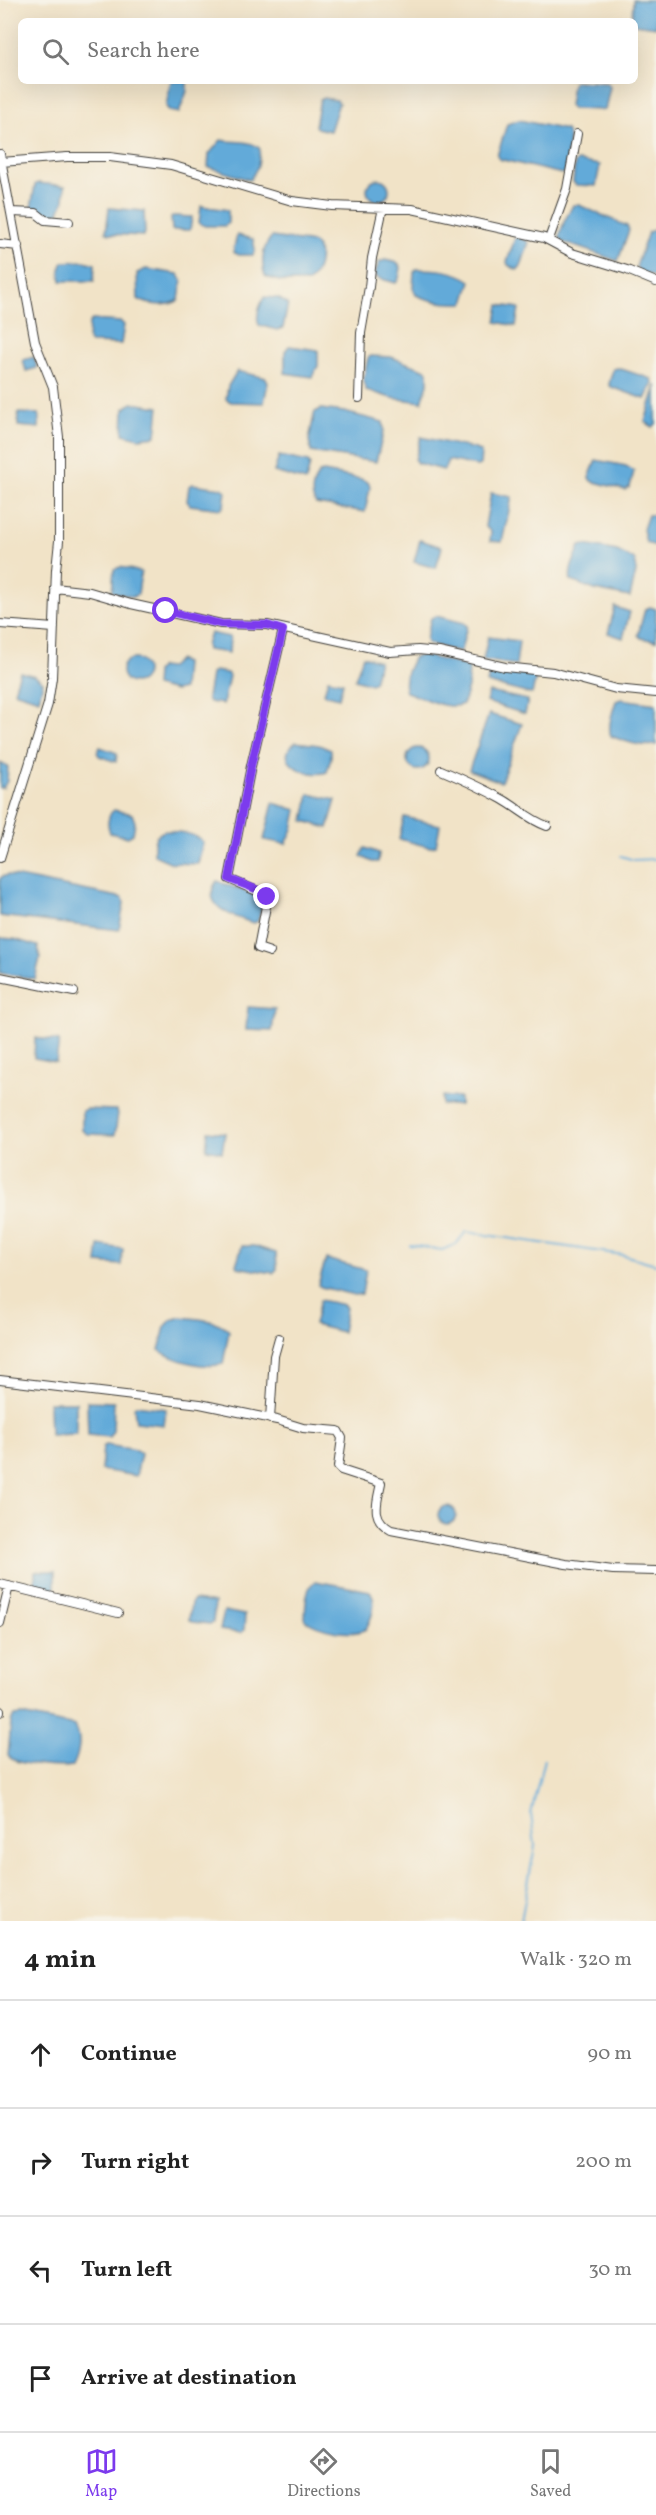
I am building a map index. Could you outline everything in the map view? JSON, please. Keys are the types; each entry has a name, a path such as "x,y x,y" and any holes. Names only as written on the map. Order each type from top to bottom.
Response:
{"street":[{"path":"549,239 567,189 577,134"},
{"path":"0,858 48,704 59,541 59,437 52,387 35,342 1,158 67,157 146,160 192,170 292,201 332,206 421,211 549,239 572,253 627,270 656,282"},
{"path":"359,398 361,333 372,258 383,208"},
{"path":"11,213 36,213 52,222 69,222"},
{"path":"0,244 18,246"},
{"path":"55,588 90,592 131,604 221,624 267,625 390,652 418,650 439,652 496,666 553,672 616,689 656,693"},
{"path":"0,624 54,628"},
{"path":"270,952 258,948 267,901 266,895 229,879 251,766 283,630"},
{"path":"441,770 470,782 505,801 533,821 547,826"},
{"path":"0,976 74,992"},
{"path":"270,1419 274,1356 279,1338"},
{"path":"0,1380 200,1404 303,1428 338,1431 342,1438 337,1459 338,1467 381,1483 377,1517 380,1523 391,1530 566,1564 613,1570 656,1572"},
{"path":"0,1623 5,1585 118,1613"}],"water":[{"path":"633,0 656,0 656,27 638,24 638,18 632,18"},
{"path":"170,84 187,84 187,91 179,113 169,111 166,106"},
{"path":"572,84 608,84 610,87 605,110 572,109 569,106"},
{"path":"320,99 337,100 339,103 330,131 315,126"},
{"path":"519,120 566,130 569,138 565,173 499,159 497,156 507,124"},
{"path":"221,140 252,144 260,149 258,166 250,180 208,167 209,154"},
{"path":"578,161 600,165 596,186 576,185 573,182 575,163"},
{"path":"378,179 386,182 389,190 386,198 378,201 370,198 367,190 370,182"},
{"path":"38,183 65,186 64,201 57,216 31,208 35,185"},
{"path":"573,205 579,205 627,226 629,230 618,261 563,242 559,237"},
{"path":"201,206 228,210 228,223 225,226 205,226 199,223"},
{"path":"109,208 144,211 145,233 143,236 106,232"},
{"path":"174,216 192,217 190,230 172,230 171,218"},
{"path":"656,229 656,277 640,272 636,267 648,232"},
{"path":"237,235 253,239 255,249 253,255 239,255 233,252"},
{"path":"272,237 314,243 319,252 319,263 315,274 308,282 281,281 265,276 263,255"},
{"path":"515,238 529,242 521,266 517,270 507,262"},
{"path":"385,260 398,263 401,268 396,283 378,278 375,274 379,262"},
{"path":"85,261 95,264 94,281 61,281 60,269 63,262"},
{"path":"146,269 178,274 182,280 179,300 170,304 158,305 138,299 137,273"},
{"path":"417,269 452,272 471,281 464,303 440,302 416,295 413,288 414,272"},
{"path":"264,297 278,298 288,304 283,328 277,330 259,325 258,315"},
{"path":"499,305 519,308 516,326 496,322"},
{"path":"92,320 121,322 124,325 121,344 90,343 88,341 89,323"},
{"path":"289,346 318,350 318,366 312,377 285,373 285,351"},
{"path":"371,356 391,357 426,370 428,384 422,402 391,398 366,390 363,381 368,358"},
{"path":"34,357 37,368 26,371 23,360"},
{"path":"618,368 652,379 653,383 645,399 611,387 609,384 613,369"},
{"path":"237,371 266,378 268,382 264,403 231,402 226,399 228,386"},
{"path":"656,385 656,424 653,427 645,422"},
{"path":"132,403 159,407 156,436 139,438 123,434 124,409"},
{"path":"321,409 383,422 384,430 376,462 311,452 309,440 314,415"},
{"path":"18,413 39,414 39,428 18,426"},
{"path":"421,437 475,449 481,452 480,465 448,460 444,470 417,463 415,460"},
{"path":"279,456 308,462 310,464 306,481 274,472"},
{"path":"596,460 626,466 634,471 630,487 625,490 591,481 589,478"},
{"path":"319,473 361,479 369,483 365,512 316,504 312,493 314,484"},
{"path":"192,484 222,488 226,491 224,506 221,509 190,505 187,501 189,486"},
{"path":"491,493 512,497 502,542 490,541 491,532 485,526"},
{"path":"648,515 656,515 656,546 646,543 643,529"},
{"path":"420,540 442,547 436,568 414,562"},
{"path":"580,546 617,551 635,560 636,572 630,597 595,590 571,581 571,572"},
{"path":"121,567 141,572 138,594 133,597 112,592 114,569"},
{"path":"615,607 630,612 623,638 608,633"},
{"path":"650,607 656,609 656,641 641,638 638,635 645,609"},
{"path":"436,616 464,623 467,626 461,650 458,652 427,643 431,618"},
{"path":"210,633 230,637 229,653 207,650 206,645"},
{"path":"488,637 519,641 516,665 483,660"},
{"path":"423,655 469,667 468,687 463,704 442,705 406,692 405,679 410,665 414,657"},
{"path":"363,656 379,661 374,682 371,684 355,679"},
{"path":"134,659 139,660 145,666 145,676 139,682 134,683 129,682 123,676 122,671 123,666 129,660"},
{"path":"178,660 185,663 183,689 175,691 155,686 156,672 160,667 169,668"},
{"path":"214,671 227,673 229,676 223,704 209,702 207,698 211,674"},
{"path":"20,672 35,676 43,682 39,699 14,691"},
{"path":"492,672 537,674 532,694 487,683 489,674"},
{"path":"328,679 343,682 339,698 324,694"},
{"path":"489,692 528,700 525,714 486,702"},
{"path":"621,699 656,704 656,745 639,745 611,736 612,714 616,701"},
{"path":"489,714 522,724 501,782 469,770"},
{"path":"296,742 319,745 331,750 327,772 311,773 295,767 287,756 289,749"},
{"path":"100,747 117,753 116,762 99,756 97,752"},
{"path":"418,748 426,751 429,759 426,767 418,770 410,767 407,759 410,751"},
{"path":"0,763 8,767 7,781 3,788 0,788"},
{"path":"309,794 336,800 328,828 304,821"},
{"path":"273,803 297,810 293,829 286,844 264,840"},
{"path":"114,810 132,814 135,822 133,834 128,837 110,833 108,821"},
{"path":"404,817 440,825 436,846 429,847 399,839"},
{"path":"164,831 190,834 203,842 198,864 172,863 154,855 154,842 157,835"},
{"path":"365,848 379,853 378,862 372,862 361,856"},
{"path":"8,875 123,898 119,930 0,916 0,880 1,877"},
{"path":"217,881 258,896 262,906 258,921 254,923 222,910 213,897"},
{"path":"0,938 14,939 38,946 40,958 35,979 0,973"},
{"path":"248,1007 275,1009 272,1031 246,1030"},
{"path":"35,1038 59,1041 56,1062 34,1058"},
{"path":"442,1096 460,1098 460,1105 442,1105"},
{"path":"86,1109 116,1110 118,1113 115,1135 87,1134 82,1130 82,1111"},
{"path":"208,1131 225,1133 222,1152 206,1149"},
{"path":"99,1245 123,1249 121,1265 97,1263"},
{"path":"242,1246 254,1246 276,1253 277,1269 273,1273 237,1267"},
{"path":"326,1259 366,1270 362,1294 354,1295 318,1285"},
{"path":"320,1300 344,1305 346,1308 342,1332 314,1325"},
{"path":"181,1317 213,1322 229,1331 223,1364 190,1363 173,1358 159,1350 165,1327 171,1320"},
{"path":"87,1401 114,1402 113,1431 109,1437 88,1435"},
{"path":"49,1402 76,1402 76,1434 50,1435"},
{"path":"136,1405 166,1409 164,1425 136,1422 134,1408"},
{"path":"106,1445 136,1450 141,1454 136,1476 101,1470 103,1447"},
{"path":"443,1506 451,1506 456,1511 454,1522 443,1524 438,1519 438,1511"},
{"path":"35,1571 55,1571 55,1590 50,1592 35,1590"},
{"path":"315,1581 370,1591 374,1605 366,1629 352,1632 335,1631 318,1627 305,1620 307,1594 311,1584"},
{"path":"194,1600 215,1603 213,1622 210,1624 189,1620 191,1603"},
{"path":"224,1611 245,1615 244,1630 241,1633 220,1630"},
{"path":"21,1715 75,1726 79,1746 73,1766 29,1764 8,1756 11,1722 14,1716"}],"waterway":[{"path":"621,856 634,860 656,859"},
{"path":"410,1245 442,1250 456,1244 466,1232 623,1255 656,1264"},
{"path":"521,1921 535,1846 531,1814 544,1759"}],"route":[{"path":"166,611 221,624 267,625 283,630 251,766 229,879 261,891 267,897"}]}
